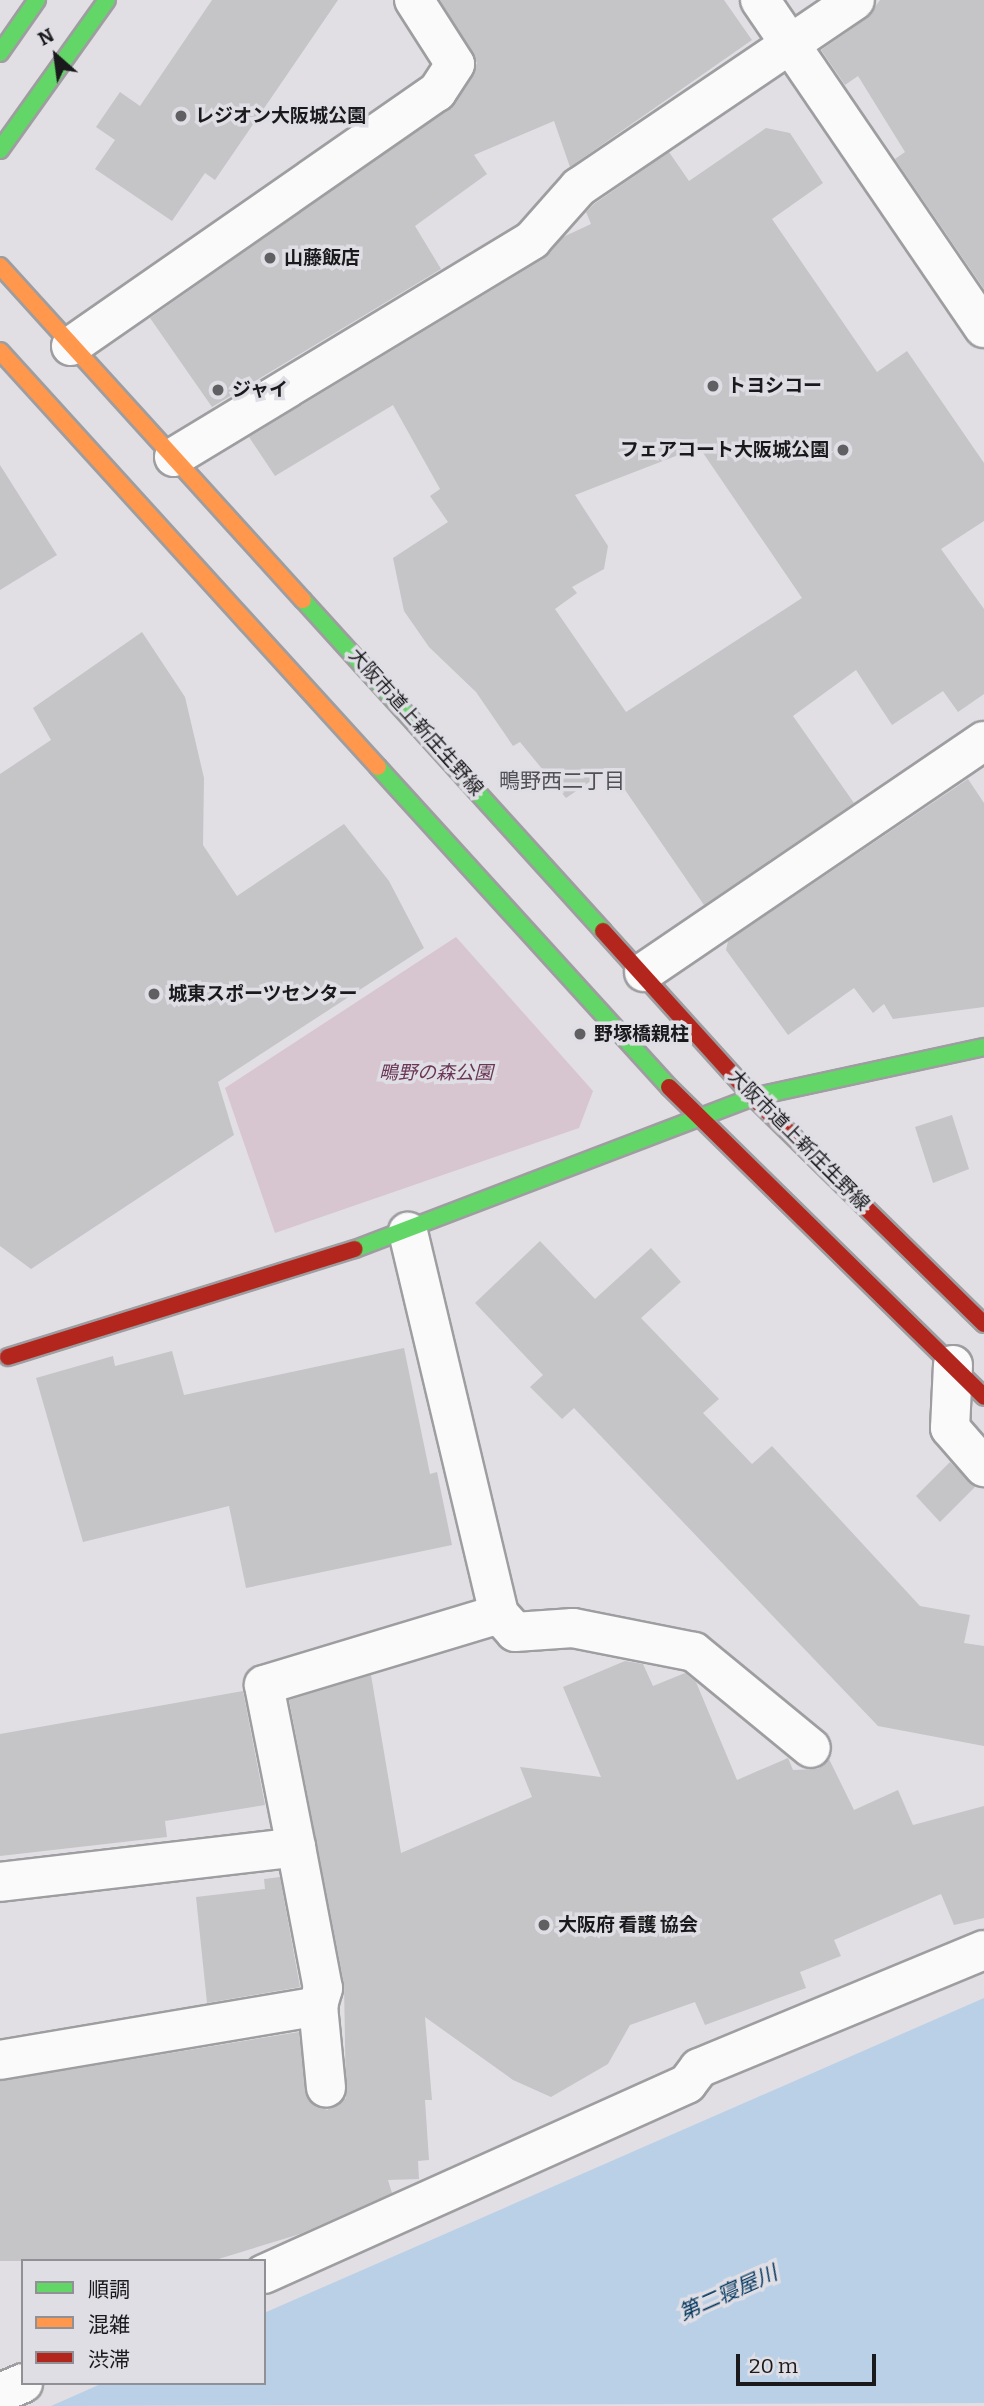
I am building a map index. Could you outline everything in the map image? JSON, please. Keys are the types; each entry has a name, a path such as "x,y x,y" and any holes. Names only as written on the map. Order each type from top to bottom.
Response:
{"main road":[{"path":"0,53 37,0"},
{"path":"0,150 107,0"},
{"name":"大阪市道上新庄生野線","path":"0,266 644,972 753,1097 984,1324"},
{"path":"0,351 701,1122 984,1396"},
{"path":"4,1358 408,1232 701,1122 753,1097 984,1047"}],"street":[{"path":"71,346 437,92 455,64 414,0"},
{"path":"760,0 984,328"},
{"path":"174,457 532,240 579,187 855,0"},
{"path":"644,972 984,741"},
{"path":"408,1232 499,1614 515,1632 573,1628 694,1652 811,1748"},
{"path":"953,1365 950,1428 984,1467"},
{"path":"326,2088 317,2006 323,1988 264,1685 499,1614"},
{"path":"0,1882 296,1847"},
{"path":"266,2273 687,2084 699,2068 984,1950"},
{"path":"0,2060 317,2006"},
{"path":"0,2393 21,2384"}],"green space":[{"name":"鴫野の森公園","path":"456,937 593,1091 579,1128 275,1233 225,1088"}],"water":[{"name":"第二寝屋川","path":"984,1998 984,2403 51,2406 98,2385 266,2385 266,2312"}],"building":[{"name":"レジオン大阪城公園","path":"212,0 338,0 215,180 205,173 172,221 95,169 115,140 96,127 120,92 140,106"},
{"path":"440,0 724,0 752,40 570,167 554,121 474,155 487,174 415,226 441,269 212,407 150,318 455,104 477,63"},
{"path":"880,0 984,0 984,289 895,159 905,152 858,76 845,85 821,50 867,18"},
{"path":"766,128 790,133 823,183 772,219 877,372 907,351 984,463 984,521 941,549 984,609 984,694 958,712 943,691 892,725 856,670 793,716 854,803 704,905 610,768 566,798 520,742 513,746 476,692 429,647 404,611 393,558 448,522 430,496 440,489 393,405 275,476 249,437 543,259 563,237 591,224 586,212 594,204 669,152 689,181","holes":["699,447 802,598 626,712 555,609 577,593 572,587 604,569 608,546 575,495"]},
{"path":"0,465 57,555 0,590"},
{"path":"142,632 185,697 204,778 203,845 237,896 344,824 389,881 424,948 218,1082 234,1135 31,1269 0,1246 0,774 51,740 33,708"},
{"path":"968,779 984,803 984,1007 893,1019 884,1004 873,1013 854,988 788,1035 726,950 728,941"},
{"path":"952,1115 969,1169 933,1183 915,1127"},
{"path":"540,1241 595,1299 651,1248 681,1282 641,1318 719,1399 703,1413 752,1464 772,1446 920,1606 970,1615 964,1643 984,1646 984,1746 878,1726 574,1408 562,1419 530,1387 543,1375 475,1303"},
{"path":"404,1348 430,1474 437,1472 452,1545 246,1588 229,1506 83,1542 36,1378 113,1356 115,1366 172,1351 184,1395"},
{"path":"950,1462 975,1487 940,1522 916,1496"},
{"path":"625,1661 643,1664 653,1686 685,1673 696,1682 737,1780 788,1758 793,1770 818,1769 829,1759 854,1810 898,1790 913,1825 984,1806 984,1918 954,1925 941,1894 834,1940 841,1956 800,1972 806,1988 705,2025 695,2002 630,2025 608,2064 551,2097 513,2080 425,2017 432,2100 425,2100 429,2160 418,2161 419,2179 388,2180 392,2193 300,2234 219,2259 0,2261 0,2081 299,2032 308,2100 327,2110 346,2098 344,1984 289,1700 371,1675 401,1853 532,1797 520,1767 601,1777 563,1687"},
{"path":"243,1691 265,1805 165,1821 167,1837 0,1856 0,1734"},
{"path":"280,1877 300,1987 207,2003 196,1897 265,1889 264,1879"}],"traffic: fast":[{"path":"0,53 37,0"},
{"path":"0,150 107,0"},
{"path":"303,600 603,931"},
{"path":"378,767 669,1087"},
{"path":"355,1249 753,1097 984,1047"}],"traffic: slow":[{"path":"0,266 303,600"},
{"path":"0,351 378,767"}],"traffic: jam":[{"path":"603,931 753,1097 984,1324"},
{"path":"669,1087 984,1397"},
{"path":"8,1357 355,1249"}],"place":[{"name":"レジオン大阪城公園","path":"181,116"},
{"name":"山藤飯店","path":"270,258"},
{"name":"トヨシコー","path":"713,386"},
{"name":"ジャイ","path":"218,390"},
{"name":"フェアコート大阪城公園","path":"843,450"},
{"name":"城東スポーツセンター","path":"154,994"},
{"name":"野塚橋親柱","path":"580,1034"},
{"name":"大阪府 看護 協会","path":"544,1925"}],"district":[{"name":"鴫野西二丁目","path":"562,781"}]}
